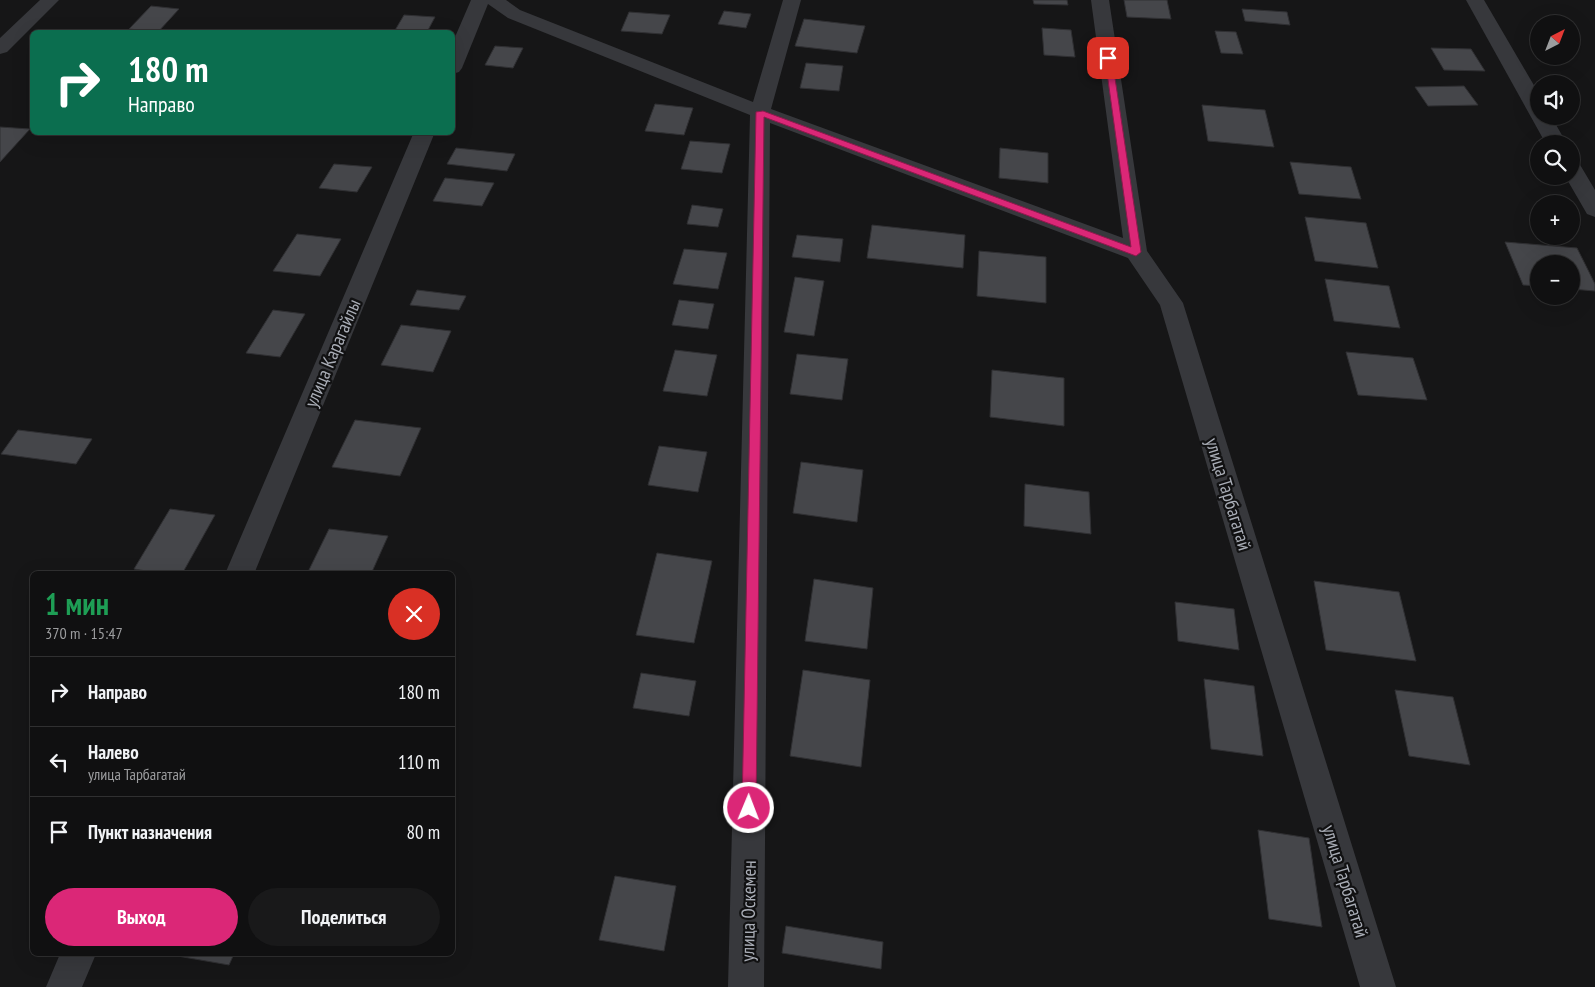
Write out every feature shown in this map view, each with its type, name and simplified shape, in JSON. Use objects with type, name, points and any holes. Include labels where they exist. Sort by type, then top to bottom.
[{"type":"street","points":[[0,48],[50,0]]},
{"type":"street","points":[[455,61],[480,0]]},
{"type":"street","points":[[494,0],[514,14],[760,112],[1136,252]]},
{"type":"street","name":"улица Оскемен","points":[[746,987],[760,112],[792,0]]},
{"type":"street","name":"улица Тарбагатай","points":[[1100,0],[1136,252],[1171,303],[1378,987]]},
{"type":"street","points":[[1474,0],[1530,96]]},
{"type":"street","name":"улица Карагайлы","points":[[240,571],[424,135]]},
{"type":"street","points":[[1580,184],[1595,210]]},
{"type":"street","points":[[64,987],[77,956]]},
{"type":"building","points":[[1033,0],[1067,0],[1068,5],[1034,4]]},
{"type":"building","points":[[1124,0],[1167,0],[1171,19],[1127,17]]},
{"type":"building","points":[[151,6],[179,9],[160,30],[129,29]]},
{"type":"building","points":[[1242,9],[1287,12],[1290,25],[1245,21]]},
{"type":"building","points":[[724,11],[751,14],[746,28],[718,24]]},
{"type":"building","points":[[629,12],[670,15],[662,34],[621,31]]},
{"type":"building","points":[[404,15],[435,17],[428,30],[395,30]]},
{"type":"building","points":[[804,19],[865,26],[857,53],[795,46]]},
{"type":"building","points":[[1042,28],[1071,30],[1075,57],[1044,55]]},
{"type":"building","points":[[1215,31],[1236,32],[1243,54],[1221,53]]},
{"type":"building","points":[[495,46],[523,48],[513,68],[485,65]]},
{"type":"building","points":[[1431,48],[1471,49],[1485,71],[1444,70]]},
{"type":"building","points":[[806,63],[843,66],[839,91],[800,88]]},
{"type":"building","points":[[1464,86],[1478,105],[1428,106],[1415,87]]},
{"type":"building","points":[[655,104],[693,108],[684,135],[645,131]]},
{"type":"building","points":[[1202,105],[1265,110],[1274,147],[1208,141]]},
{"type":"building","points":[[0,127],[30,129],[0,162]]},
{"type":"building","points":[[690,141],[730,144],[722,173],[681,169]]},
{"type":"building","points":[[456,148],[515,154],[507,171],[447,164]]},
{"type":"building","points":[[1000,148],[1048,153],[1048,183],[999,178]]},
{"type":"building","points":[[1290,162],[1351,167],[1361,199],[1299,194]]},
{"type":"building","points":[[334,164],[372,167],[357,192],[319,188]]},
{"type":"building","points":[[445,178],[494,183],[482,206],[433,201]]},
{"type":"building","points":[[692,205],[723,209],[718,227],[687,224]]},
{"type":"building","points":[[1305,217],[1366,223],[1378,268],[1315,261]]},
{"type":"building","points":[[872,225],[965,235],[963,268],[867,258]]},
{"type":"building","points":[[297,234],[341,239],[320,276],[273,271]]},
{"type":"building","points":[[797,235],[843,239],[840,262],[792,257]]},
{"type":"building","points":[[1505,242],[1577,248],[1595,284],[1595,291],[1580,290],[1580,255],[1530,255],[1530,285],[1523,285]]},
{"type":"building","points":[[684,249],[727,253],[718,289],[673,284]]},
{"type":"building","points":[[979,251],[1046,257],[1046,303],[977,296]]},
{"type":"building","points":[[795,277],[824,281],[814,336],[784,332]]},
{"type":"building","points":[[1325,279],[1389,286],[1400,328],[1334,321]]},
{"type":"building","points":[[417,290],[466,296],[459,310],[410,305]]},
{"type":"building","points":[[679,300],[714,304],[708,329],[672,325]]},
{"type":"building","points":[[273,310],[305,314],[280,357],[246,353]]},
{"type":"building","points":[[401,325],[451,331],[433,372],[381,365]]},
{"type":"building","points":[[675,350],[717,355],[707,396],[663,391]]},
{"type":"building","points":[[1346,352],[1413,358],[1427,400],[1358,395]]},
{"type":"building","points":[[797,354],[848,359],[842,400],[790,394]]},
{"type":"building","points":[[992,370],[1064,378],[1064,426],[990,417]]},
{"type":"building","points":[[355,420],[421,428],[400,476],[332,467]]},
{"type":"building","points":[[18,430],[92,439],[76,464],[1,454]]},
{"type":"building","points":[[659,446],[707,452],[698,492],[648,485]]},
{"type":"building","points":[[801,462],[863,470],[857,522],[793,513]]},
{"type":"building","points":[[1025,484],[1089,492],[1091,534],[1024,526]]},
{"type":"building","points":[[170,509],[215,515],[184,571],[134,569]]},
{"type":"building","points":[[329,529],[388,536],[372,571],[308,571]]},
{"type":"building","points":[[657,553],[712,561],[694,643],[636,635]]},
{"type":"building","points":[[814,579],[873,588],[867,649],[805,641]]},
{"type":"building","points":[[1314,581],[1399,592],[1416,661],[1326,650]]},
{"type":"building","points":[[1175,602],[1234,609],[1239,650],[1178,641]]},
{"type":"building","points":[[803,670],[870,680],[861,767],[790,756]]},
{"type":"building","points":[[641,673],[696,681],[689,716],[633,708]]},
{"type":"building","points":[[1204,679],[1254,686],[1263,756],[1211,749]]},
{"type":"building","points":[[1395,690],[1453,697],[1470,765],[1409,756]]},
{"type":"building","points":[[1258,830],[1309,838],[1322,927],[1269,919]]},
{"type":"building","points":[[615,876],[676,886],[664,951],[599,940]]},
{"type":"building","points":[[786,926],[883,942],[881,969],[782,953]]},
{"type":"building","points":[[177,956],[233,956],[229,965]]},
{"type":"route","points":[[749,808],[760,112],[1136,252],[1108,58]]}]
